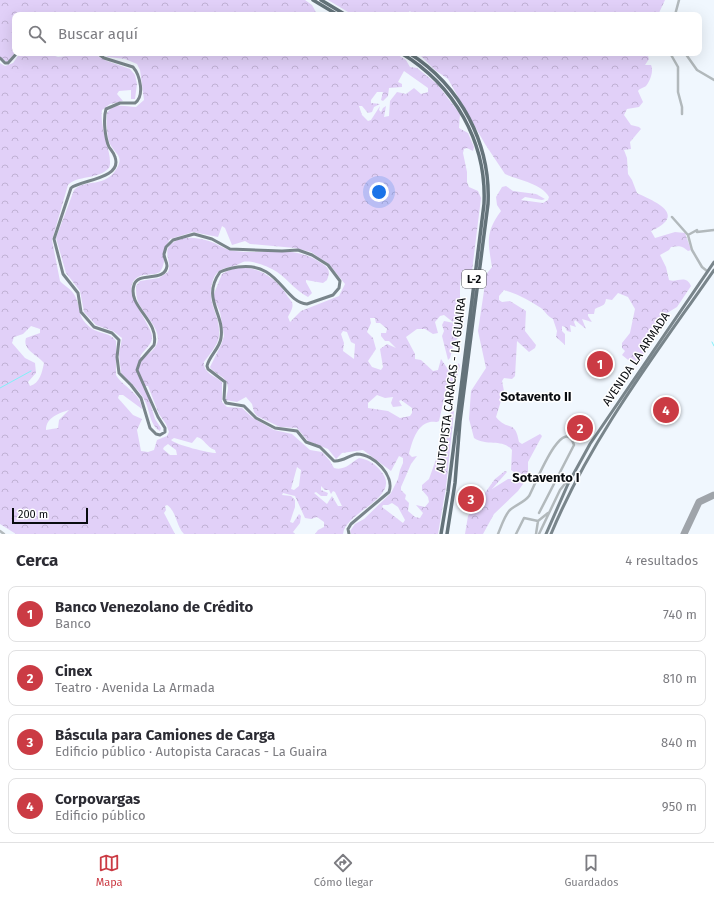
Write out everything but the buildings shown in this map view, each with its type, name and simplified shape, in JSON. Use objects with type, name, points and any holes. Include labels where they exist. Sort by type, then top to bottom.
[{"type":"highway","points":[[313,0],[333,12]]},
{"type":"highway","points":[[321,0],[341,12]]},
{"type":"highway","name":"AUTOPISTA CARACAS - LA GUAIRA","points":[[405,56],[434,78],[459,109],[471,131],[479,153],[484,186],[484,204],[448,492],[441,534]]},
{"type":"highway","name":"AUTOPISTA CARACAS - LA GUAIRA","points":[[413,56],[437,74],[463,107],[480,145],[488,176],[488,204],[460,421],[455,483],[446,534]]},
{"type":"main road","points":[[0,58],[4,63],[8,63],[14,56]]},
{"type":"main road","points":[[101,56],[133,67],[137,74],[141,94],[139,100],[135,103],[120,103],[106,109],[107,140],[116,158],[115,165],[111,171],[101,177],[78,183],[71,188],[54,239],[63,274],[78,293],[81,312],[94,327],[109,332],[117,338],[119,343],[117,357],[119,373],[138,394],[144,405],[150,428],[156,434],[160,435],[164,432],[165,428],[158,417],[137,370],[140,360],[154,345],[154,332],[150,321],[139,308],[134,288],[135,283],[139,279],[157,276],[166,269],[167,264],[164,254],[170,241],[196,234],[212,239],[230,248],[300,251],[312,255],[325,263],[339,279],[339,288],[333,295],[307,304],[294,298],[266,271],[245,266],[220,272],[215,284],[212,298],[218,313],[221,339],[207,366],[208,369],[225,382],[224,399],[226,403],[244,406],[256,418],[275,428],[297,431],[306,442],[322,449],[334,461],[342,460],[355,454],[361,454],[373,460],[384,470],[390,480],[389,492],[351,524],[348,529],[349,534]]},
{"type":"main road","name":"AVENIDA LA ARMADA","points":[[546,534],[574,472],[606,419],[714,262]]},
{"type":"main road","name":"AVENIDA LA ARMADA","points":[[551,534],[569,493],[593,448],[714,270]]},
{"type":"street","points":[[676,12],[679,0]]},
{"type":"street","points":[[672,56],[678,67],[678,92],[682,107],[682,114]]},
{"type":"street","points":[[687,56],[697,70],[714,80]]},
{"type":"street","points":[[672,217],[688,235],[692,250],[702,267],[708,271]]},
{"type":"street","points":[[688,235],[697,230],[697,232],[714,230]]},
{"type":"street","points":[[498,534],[510,510],[529,496],[554,446],[560,437],[564,436],[570,439],[574,444],[539,513]]},
{"type":"street","points":[[537,534],[560,490],[574,472]]},
{"type":"street","points":[[537,534],[538,521],[548,512]]},
{"type":"street","points":[[516,534],[524,518],[538,521]]},
{"type":"street","points":[[0,531],[4,534]]},
{"type":"green space","points":[[0,0],[305,0],[312,5],[316,12],[12,12],[12,56],[7,62],[0,57]]},
{"type":"green space","points":[[328,0],[665,0],[659,12],[348,12]]},
{"type":"green space","points":[[18,56],[98,56],[130,69],[135,75],[137,84],[135,99],[131,99],[131,90],[119,91],[117,94],[123,101],[110,104],[102,110],[103,125],[110,157],[109,168],[104,172],[77,180],[68,185],[52,240],[60,281],[75,296],[83,320],[91,328],[111,336],[116,341],[116,375],[135,394],[141,403],[142,409],[123,395],[119,395],[118,398],[133,415],[142,419],[137,430],[141,451],[148,452],[154,450],[157,440],[167,436],[169,432],[166,424],[159,414],[148,386],[145,386],[155,419],[161,428],[160,431],[152,422],[143,397],[121,373],[119,354],[122,338],[113,331],[96,325],[84,312],[80,291],[66,273],[56,238],[74,190],[84,184],[107,179],[119,164],[120,161],[118,155],[109,141],[107,113],[113,107],[117,106],[136,107],[144,100],[140,70],[137,64],[125,59],[106,56],[400,56],[406,60],[410,67],[417,68],[437,84],[460,114],[459,128],[468,133],[474,147],[473,151],[467,148],[464,149],[463,153],[469,187],[478,191],[481,198],[472,271],[461,279],[460,283],[460,297],[464,311],[462,332],[454,343],[450,358],[448,360],[442,336],[444,331],[442,325],[444,321],[454,323],[444,315],[440,316],[435,322],[438,333],[433,334],[425,329],[417,329],[406,337],[415,354],[415,359],[421,360],[433,371],[438,370],[441,359],[449,371],[451,371],[459,363],[460,366],[453,389],[444,399],[439,421],[425,424],[415,435],[409,454],[412,457],[417,456],[411,464],[401,487],[401,490],[406,495],[405,499],[409,503],[408,511],[415,517],[420,518],[423,513],[416,505],[425,507],[429,502],[428,497],[422,490],[422,485],[429,479],[451,412],[454,411],[446,487],[438,534],[351,534],[350,531],[355,524],[364,519],[391,493],[398,479],[403,458],[399,456],[391,471],[363,450],[342,453],[336,459],[328,449],[308,441],[297,428],[280,427],[257,416],[254,412],[252,404],[246,397],[237,402],[226,400],[228,390],[227,384],[223,378],[210,367],[224,336],[220,312],[213,296],[222,274],[231,269],[250,268],[260,271],[268,276],[276,282],[292,302],[292,308],[288,317],[290,322],[301,311],[339,296],[345,284],[329,264],[311,252],[295,248],[250,244],[245,241],[232,245],[225,228],[222,226],[218,237],[193,232],[170,239],[166,248],[160,272],[143,275],[138,277],[133,282],[133,297],[152,336],[151,342],[140,357],[151,352],[156,346],[158,340],[155,328],[138,302],[136,286],[140,281],[159,278],[168,272],[169,264],[167,252],[170,245],[174,242],[182,238],[191,238],[212,242],[229,250],[241,252],[276,251],[298,253],[321,263],[328,269],[329,274],[327,280],[323,283],[306,280],[312,293],[308,297],[298,291],[277,272],[258,263],[243,262],[219,271],[213,280],[211,295],[218,321],[219,336],[215,346],[204,362],[204,366],[207,372],[222,382],[222,402],[227,407],[242,408],[253,418],[274,430],[292,434],[310,450],[322,452],[334,468],[338,469],[347,466],[359,458],[373,464],[380,470],[386,480],[385,488],[380,496],[353,518],[346,526],[343,534],[315,534],[318,530],[324,527],[324,522],[317,517],[311,519],[305,518],[295,496],[283,493],[282,495],[291,496],[295,500],[295,507],[290,522],[293,523],[299,514],[301,516],[300,523],[293,532],[295,534],[184,534],[179,527],[173,511],[167,505],[165,506],[166,510],[164,513],[175,534],[16,534],[0,524],[0,63],[5,66],[13,63]],"holes":[[[404,71],[428,88],[428,92],[421,94],[414,88],[406,94],[397,92],[390,101],[389,116],[384,117],[386,106],[381,112],[379,110],[380,106],[371,120],[368,121],[362,115],[359,106],[362,106],[368,113],[372,112],[374,107],[380,104],[371,103],[371,100],[377,92],[383,92],[381,100],[383,101],[388,96],[389,88],[402,87],[402,84],[398,82]],[[370,318],[375,318],[376,323],[380,323],[387,329],[386,333],[381,333],[381,336],[385,341],[389,341],[396,348],[387,344],[380,349],[383,367],[381,370],[372,367],[368,361],[376,349],[373,338],[367,332],[371,323]],[[31,326],[40,329],[40,333],[26,338],[25,342],[28,349],[44,363],[38,380],[30,386],[28,382],[36,373],[35,363],[25,358],[12,343],[14,337],[23,334]],[[343,331],[347,332],[351,342],[355,344],[354,359],[343,351],[344,343],[341,334]],[[377,395],[385,398],[393,397],[391,403],[393,407],[402,406],[399,401],[401,400],[412,408],[412,413],[410,416],[400,418],[388,411],[368,408],[368,403]],[[69,410],[59,420],[58,428],[46,430],[48,422],[54,416]],[[197,437],[200,438],[215,450],[216,453],[179,444],[171,440],[174,438],[192,443]],[[168,444],[176,450],[177,455],[170,455],[163,449]],[[297,467],[301,470],[299,486],[294,490],[291,489]],[[321,486],[325,490],[329,490],[331,494],[333,491],[335,492],[342,506],[338,506],[332,496],[327,504],[314,493],[316,492],[321,496],[327,496],[328,493],[321,490]],[[392,503],[398,507],[405,520],[403,523],[382,507],[383,505]]]},
{"type":"green space","points":[[421,56],[648,56],[649,59],[645,65],[651,65],[651,76],[646,86],[638,91],[643,102],[639,107],[627,109],[624,115],[631,125],[641,129],[630,142],[631,149],[624,150],[627,158],[628,174],[637,193],[659,204],[668,214],[667,219],[662,225],[651,231],[655,238],[675,232],[685,233],[691,250],[688,251],[680,246],[671,247],[669,250],[660,255],[666,267],[669,280],[687,280],[691,286],[677,307],[667,313],[661,326],[654,332],[651,342],[637,367],[622,355],[625,351],[622,348],[622,343],[630,333],[635,309],[628,297],[618,293],[612,300],[606,299],[604,305],[595,309],[594,314],[588,314],[592,322],[582,319],[586,329],[575,320],[574,322],[576,327],[570,325],[571,332],[567,331],[565,327],[562,326],[562,331],[565,334],[565,345],[556,337],[557,331],[553,319],[549,317],[541,308],[514,293],[504,290],[499,296],[499,300],[502,302],[510,301],[526,311],[525,331],[536,345],[535,348],[529,352],[517,341],[515,376],[512,379],[504,378],[502,381],[504,391],[496,417],[504,424],[515,430],[519,442],[522,444],[540,434],[542,436],[528,462],[528,473],[523,484],[518,491],[494,514],[483,534],[465,534],[468,516],[495,479],[505,471],[507,472],[492,489],[508,479],[518,479],[520,476],[511,470],[512,450],[504,444],[479,441],[474,438],[469,419],[471,391],[486,368],[478,331],[484,291],[484,277],[492,267],[489,251],[490,232],[501,211],[497,205],[496,197],[502,187],[506,186],[513,191],[536,194],[545,199],[542,200],[525,197],[521,200],[543,203],[548,200],[549,197],[535,185],[505,174],[485,144],[448,79],[435,70]]},
{"type":"waterway","points":[[712,342],[714,346]]},
{"type":"waterway","points":[[0,388],[31,371]]},
{"type":"taxiway","points":[[684,534],[699,502],[714,495]]},
{"type":"place","name":"Banco Venezolano de Crédito","points":[[600,364]]},
{"type":"place","name":"Corpovargas","points":[[666,410]]},
{"type":"place","name":"Cinex","points":[[580,428]]},
{"type":"place","name":"Báscula para Camiones de Carga","points":[[471,499]]},
{"type":"district","name":"Sotavento II","points":[[536,396]]},
{"type":"district","name":"Sotavento I","points":[[546,477]]}]
